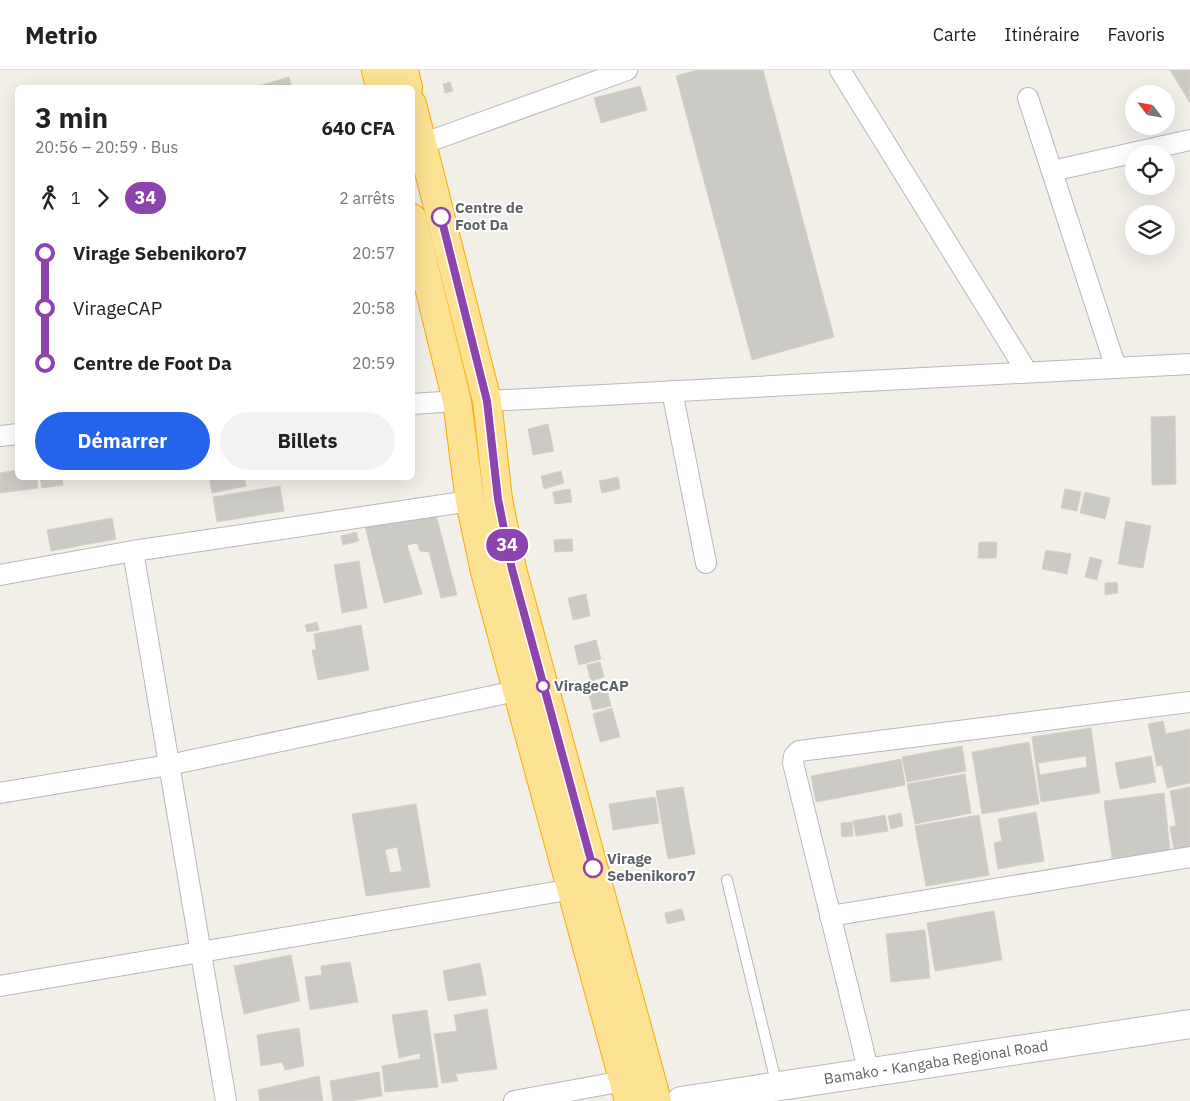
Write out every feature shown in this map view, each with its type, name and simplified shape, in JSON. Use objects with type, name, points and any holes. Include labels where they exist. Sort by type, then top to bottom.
[{"type":"highway","points":[[376,70],[379,85]]},
{"type":"highway","points":[[404,70],[407,85]]},
{"type":"highway","points":[[415,116],[487,401],[498,499],[512,569],[531,688],[573,889],[627,1091]]},
{"type":"highway","points":[[415,230],[457,401],[470,501],[485,572],[531,688],[657,1101]]},
{"type":"street","points":[[422,144],[628,70]]},
{"type":"street","points":[[840,70],[1027,372]]},
{"type":"street","points":[[1028,98],[1116,368]]},
{"type":"street","points":[[1052,171],[1190,140]]},
{"type":"street","points":[[487,401],[1190,364]]},
{"type":"street","points":[[672,391],[706,563]]},
{"type":"street","points":[[415,404],[457,401]]},
{"type":"street","points":[[0,436],[15,434]]},
{"type":"street","points":[[0,575],[133,551],[470,501]]},
{"type":"street","points":[[133,551],[226,1101]]},
{"type":"street","points":[[0,793],[169,765],[531,688]]},
{"type":"street","points":[[869,1073],[793,763],[794,756],[799,751],[1190,702]]},
{"type":"street","points":[[830,916],[1190,857]]},
{"type":"street","points":[[0,986],[573,889]]},
{"type":"street","name":"Bamako - Kangaba Regional Road","points":[[681,1101],[1190,1024]]},
{"type":"street","points":[[514,1101],[627,1091]]},
{"type":"lane","points":[[727,880],[778,1087]]},
{"type":"building","points":[[698,70],[763,70],[834,337],[752,360],[676,76]]},
{"type":"building","points":[[1170,70],[1190,70],[1190,103]]},
{"type":"building","points":[[289,77],[291,85],[262,85]]},
{"type":"building","points":[[450,82],[453,91],[445,93],[443,84]]},
{"type":"building","points":[[640,86],[647,110],[601,123],[594,98]]},
{"type":"building","points":[[1175,416],[1176,484],[1152,485],[1151,417]]},
{"type":"building","points":[[548,424],[554,451],[533,455],[528,429]]},
{"type":"building","points":[[15,470],[15,480],[37,480],[38,488],[0,493],[0,473]]},
{"type":"building","points":[[561,471],[564,483],[544,489],[541,476]]},
{"type":"building","points":[[618,477],[620,489],[602,493],[599,481]]},
{"type":"building","points":[[40,480],[62,480],[63,485],[42,488]]},
{"type":"building","points":[[209,480],[244,480],[246,486],[212,493]]},
{"type":"building","points":[[280,486],[284,511],[217,522],[213,497]]},
{"type":"building","points":[[570,489],[572,502],[555,504],[553,492]]},
{"type":"building","points":[[1065,489],[1081,492],[1077,511],[1061,508]]},
{"type":"building","points":[[1085,492],[1110,498],[1105,519],[1080,513]]},
{"type":"building","points":[[436,515],[457,595],[441,598],[429,552],[420,551],[417,543],[407,545],[422,594],[384,603],[365,526]]},
{"type":"building","points":[[112,518],[116,539],[51,551],[47,530]]},
{"type":"building","points":[[1126,521],[1151,526],[1143,568],[1118,564]]},
{"type":"building","points":[[356,532],[359,541],[343,545],[341,536]]},
{"type":"building","points":[[572,539],[573,551],[555,552],[554,540]]},
{"type":"building","points":[[979,542],[997,542],[996,558],[978,558]]},
{"type":"building","points":[[1046,550],[1071,554],[1067,574],[1042,569]]},
{"type":"building","points":[[1090,557],[1102,560],[1097,580],[1085,577]]},
{"type":"building","points":[[359,561],[367,608],[342,613],[334,565]]},
{"type":"building","points":[[1117,582],[1118,593],[1105,595],[1105,583]]},
{"type":"building","points":[[586,594],[590,616],[573,620],[568,598]]},
{"type":"building","points":[[317,622],[319,630],[307,632],[305,625]]},
{"type":"building","points":[[361,625],[369,670],[318,680],[312,650],[316,650],[314,634]]},
{"type":"building","points":[[596,640],[601,659],[579,665],[574,646]]},
{"type":"building","points":[[600,662],[604,677],[591,681],[587,665]]},
{"type":"building","points":[[606,687],[611,706],[593,710],[588,691]]},
{"type":"building","points":[[612,708],[620,737],[600,742],[593,714]]},
{"type":"building","points":[[1163,721],[1166,734],[1190,729],[1190,783],[1167,788],[1162,765],[1157,766],[1148,724]]},
{"type":"building","points":[[1091,728],[1100,793],[1041,802],[1032,737]],"holes":[[[1086,756],[1087,767],[1040,775],[1038,763]]]},
{"type":"building","points":[[1029,742],[1039,804],[982,814],[972,752]]},
{"type":"building","points":[[962,746],[966,771],[907,782],[902,757]]},
{"type":"building","points":[[1151,756],[1156,782],[1120,789],[1115,763]]},
{"type":"building","points":[[901,759],[905,785],[816,802],[811,776]]},
{"type":"building","points":[[965,774],[971,813],[915,824],[907,784]]},
{"type":"building","points":[[683,787],[695,854],[668,859],[656,791]]},
{"type":"building","points":[[1190,787],[1190,847],[1174,850],[1170,827],[1176,826],[1170,791]]},
{"type":"building","points":[[1164,793],[1170,851],[1112,858],[1104,801]]},
{"type":"building","points":[[655,797],[659,823],[613,830],[609,804]]},
{"type":"building","points":[[416,804],[430,887],[366,896],[352,814]],"holes":[[[397,847],[402,871],[390,873],[385,850]]]},
{"type":"building","points":[[1036,812],[1044,861],[998,869],[994,843],[1002,841],[998,819]]},
{"type":"building","points":[[901,813],[903,826],[891,829],[888,816]]},
{"type":"building","points":[[885,815],[888,831],[856,836],[853,821]]},
{"type":"building","points":[[979,815],[989,875],[926,886],[915,826]]},
{"type":"building","points":[[852,822],[853,836],[842,837],[841,823]]},
{"type":"building","points":[[682,909],[685,920],[667,924],[665,913]]},
{"type":"building","points":[[994,911],[1002,960],[935,971],[927,923]]},
{"type":"building","points":[[925,930],[930,978],[891,982],[886,934]]},
{"type":"building","points":[[291,955],[300,1001],[244,1014],[234,966]]},
{"type":"building","points":[[350,962],[358,1002],[310,1010],[305,977],[322,975],[321,966]]},
{"type":"building","points":[[480,963],[486,995],[448,1001],[443,971]]},
{"type":"building","points":[[487,1009],[497,1069],[456,1074],[458,1081],[442,1083],[434,1034],[457,1031],[454,1015]]},
{"type":"building","points":[[427,1010],[438,1087],[385,1092],[382,1066],[420,1059],[420,1053],[399,1058],[392,1015]]},
{"type":"building","points":[[299,1028],[304,1066],[285,1070],[282,1062],[261,1066],[257,1035]]},
{"type":"building","points":[[379,1072],[382,1096],[350,1101],[333,1101],[330,1081]]},
{"type":"building","points":[[319,1076],[323,1101],[260,1101],[258,1090]]},
{"type":"bus line","name":"34","points":[[441,217],[487,401],[498,499],[512,569],[593,868]]},
{"type":"place","name":"Centre de Foot Da","points":[[441,217]]},
{"type":"place","name":"VirageCAP","points":[[543,686]]},
{"type":"place","name":"Virage Sebenikoro7","points":[[593,868]]}]
